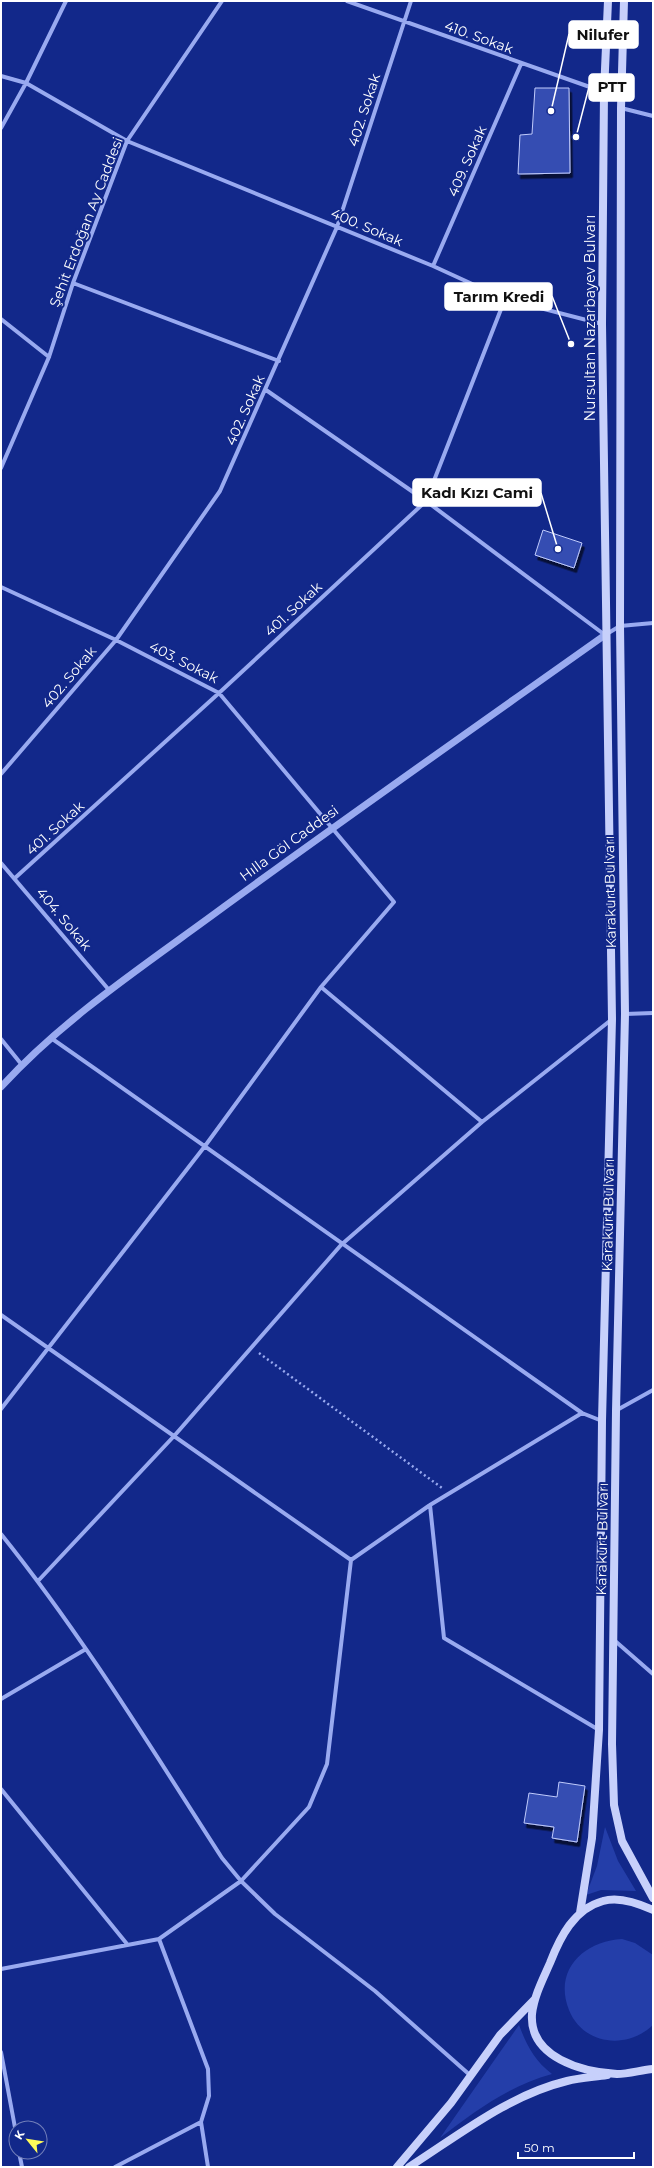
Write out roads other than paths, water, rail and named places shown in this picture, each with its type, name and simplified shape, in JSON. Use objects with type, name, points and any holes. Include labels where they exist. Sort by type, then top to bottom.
[{"type":"main road","name":"Nursultan Nazarbayev Bulvarı","points":[[605,635],[602,324],[604,92],[608,1]]},
{"type":"main road","points":[[620,626],[622,108],[624,1]]},
{"type":"main road","name":"Karakurt Bulvarı","points":[[620,626],[625,1014],[616,1411],[612,1744],[614,1805],[622,1841],[653,1898]]},
{"type":"main road","name":"Karakurt Bulvarı","points":[[580,1912],[592,1838],[599,1730],[602,1421],[612,1019],[605,635]]},
{"type":"main road","points":[[618,2074],[574,2067],[547,2051],[536,2035],[532,2016],[536,1998],[564,1931],[580,1912],[603,1901],[619,1899],[653,1910]]},
{"type":"main road","points":[[397,2167],[451,2103],[500,2035],[536,1998]]},
{"type":"main road","points":[[409,2167],[496,2111],[522,2098],[567,2081],[653,2069]]},
{"type":"street","points":[[1,128],[26,84],[66,1]]},
{"type":"street","name":"Şehit Erdoğan Ay Caddesi","points":[[1,468],[49,357],[73,282],[127,141],[222,1]]},
{"type":"street","name":"410. Sokak","points":[[347,1],[521,64],[604,92]]},
{"type":"street","name":"402. Sokak","points":[[1,774],[116,640],[220,491],[337,227],[411,1]]},
{"type":"street","name":"409. Sokak","points":[[433,266],[521,64]]},
{"type":"street","name":"400. Sokak","points":[[1,76],[26,84],[127,141],[433,266],[505,299],[602,324]]},
{"type":"street","points":[[622,108],[653,116]]},
{"type":"street","points":[[73,282],[278,361]]},
{"type":"street","name":"401. Sokak","points":[[15,878],[219,693],[426,500],[505,299]]},
{"type":"street","points":[[1,319],[49,357]]},
{"type":"street","points":[[266,390],[426,500],[605,635],[620,626],[653,623]]},
{"type":"street","name":"403. Sokak","points":[[1,587],[116,640],[219,693],[394,902],[322,987]]},
{"type":"street","name":"Hılla Göl Caddesi","points":[[1,1087],[51,1038],[109,990],[332,828],[605,635]]},
{"type":"street","name":"404. Sokak","points":[[1,863],[109,990]]},
{"type":"street","points":[[1,1410],[205,1146],[322,987],[482,1122]]},
{"type":"street","points":[[625,1014],[653,1013]]},
{"type":"street","points":[[38,1581],[175,1435],[341,1245],[482,1122],[612,1019]]},
{"type":"street","points":[[51,1038],[205,1146],[341,1245],[582,1413],[602,1421]]},
{"type":"street","points":[[1,1039],[22,1065]]},
{"type":"street","points":[[1,1315],[175,1435],[351,1560]]},
{"type":"street","points":[[616,1411],[653,1390]]},
{"type":"street","points":[[1,1969],[159,1939],[241,1881],[309,1808],[322,1779],[327,1764],[351,1560],[430,1505],[582,1413]]},
{"type":"street","points":[[430,1505],[444,1638],[599,1730]]},
{"type":"street","points":[[1,1534],[38,1581],[86,1649],[222,1858],[241,1881],[275,1914],[375,1991],[471,2076]]},
{"type":"street","points":[[613,1639],[653,1674]]},
{"type":"street","points":[[1,1699],[86,1649]]},
{"type":"street","points":[[1,1789],[127,1944]]},
{"type":"street","points":[[159,1939],[208,2069],[209,2096],[201,2122],[208,2167]]},
{"type":"street","points":[[1,2052],[14,2120]]},
{"type":"street","points":[[115,2167],[201,2122]]},
{"type":"place","name":"Nilufer","points":[[551,111]]},
{"type":"place","name":"PTT","points":[[576,137]]},
{"type":"place","name":"Tarım Kredi","points":[[571,344]]},
{"type":"place","name":"Kadı Kızı Cami","points":[[558,549]]}]
